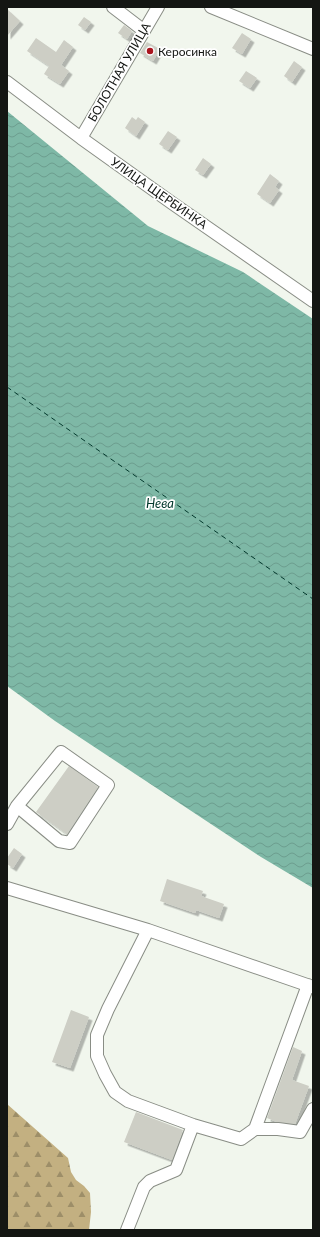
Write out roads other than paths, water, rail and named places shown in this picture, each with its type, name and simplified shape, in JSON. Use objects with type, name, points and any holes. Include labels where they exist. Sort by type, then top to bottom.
[{"type":"street","points":[[113,7],[144,30]]},
{"type":"street","name":"БОЛОТНАЯ УЛИЦА","points":[[81,138],[158,7]]},
{"type":"street","points":[[211,7],[313,48]]},
{"type":"street","name":"УЛИЦА ЩЕРБИНКА","points":[[7,82],[81,138],[313,301]]},
{"type":"street","points":[[7,824],[17,806],[61,752],[108,784],[70,843],[59,841],[17,806]]},
{"type":"street","points":[[7,888],[148,930],[310,986],[255,1129],[241,1139],[193,1125],[128,1101],[115,1092],[104,1074],[97,1056],[97,1035],[108,1009],[148,930]]},
{"type":"street","points":[[255,1129],[278,1129],[300,1132],[313,1109]]},
{"type":"street","points":[[127,1230],[144,1187],[150,1181],[176,1170],[193,1125]]},
{"type":"water","name":"Нева","points":[[7,111],[148,226],[243,272],[313,319],[313,888],[261,857],[55,721],[7,686]]},
{"type":"place","name":"Керосинка","points":[[150,51]]}]
